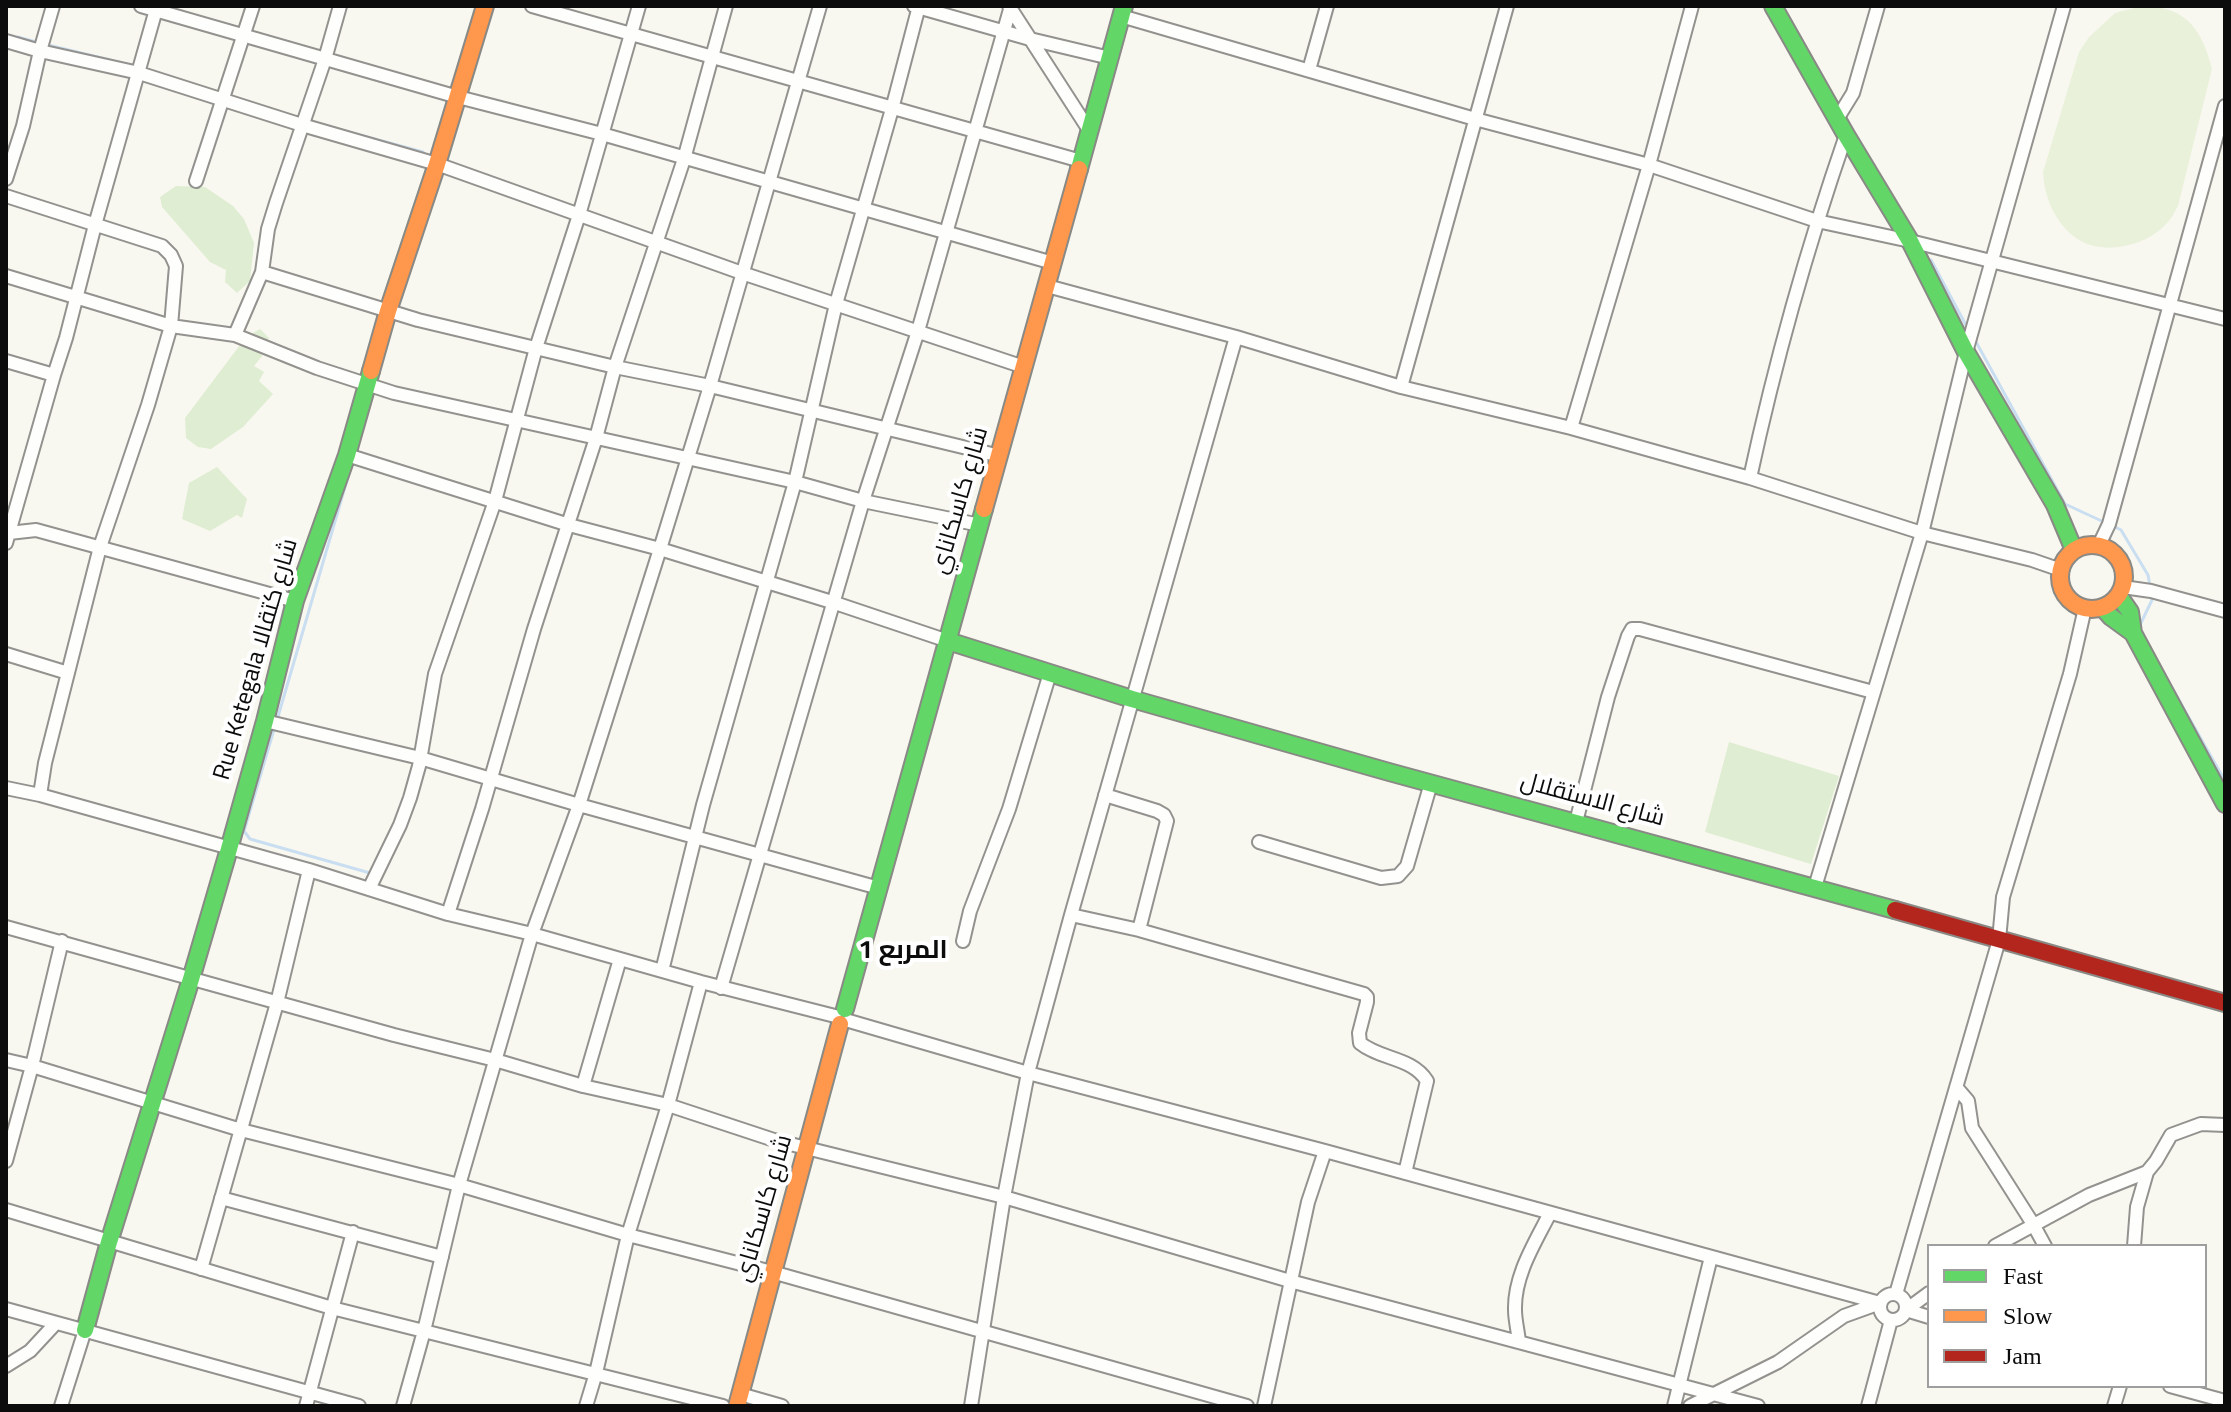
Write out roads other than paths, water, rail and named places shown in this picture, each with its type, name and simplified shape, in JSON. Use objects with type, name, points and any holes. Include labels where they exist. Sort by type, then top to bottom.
[{"type":"street","points":[[6,179],[23,126],[53,6]]},
{"type":"street","points":[[141,6],[157,8],[243,37],[602,134],[1053,263]]},
{"type":"street","points":[[196,181],[253,6]]},
{"type":"street","points":[[235,335],[262,272],[268,229],[340,6]]},
{"type":"street","name":"Rue Ketegala شارع كتقالا","points":[[85,1330],[229,849],[295,601],[347,455],[388,311],[485,6]]},
{"type":"street","points":[[532,6],[1081,161]]},
{"type":"street","points":[[369,889],[410,798],[435,674],[495,501],[536,348],[579,215],[639,6]]},
{"type":"street","points":[[448,914],[534,629],[596,438],[615,367],[684,159],[726,6]]},
{"type":"street","points":[[403,1406],[459,1185],[532,934],[579,805],[660,549],[820,6]]},
{"type":"street","points":[[662,971],[695,838],[795,482],[836,304],[892,109],[917,6],[1030,39],[1110,58]]},
{"type":"street","points":[[1309,70],[1327,6]]},
{"type":"street","points":[[1401,387],[1507,6]]},
{"type":"street","points":[[1571,428],[1649,165],[1692,6]]},
{"type":"street","points":[[1773,6],[1910,241],[1966,352],[2055,505],[2074,550]]},
{"type":"street","points":[[1837,119],[1853,93],[1878,6]]},
{"type":"street","points":[[1815,887],[1922,533],[1966,352],[2064,6]]},
{"type":"street","points":[[721,988],[863,501],[918,331],[1010,7]]},
{"type":"street","points":[[1010,7],[1089,130]]},
{"type":"street","points":[[157,8],[77,299],[8,531],[36,530],[295,601]]},
{"type":"street","points":[[1122,11],[1475,119],[1649,165],[1817,221],[2225,319]]},
{"type":"street","name":"شارع كاسكاناي","points":[[738,1400],[1122,11]]},
{"type":"street","points":[[6,41],[139,73],[437,164],[742,273],[1024,367]]},
{"type":"street","points":[[2099,545],[2109,524],[2225,106]]},
{"type":"street","points":[[1750,478],[1770,385],[1817,221],[1846,135]]},
{"type":"street","points":[[6,196],[162,246],[176,266],[171,326],[100,547],[45,763],[40,795]]},
{"type":"street","points":[[262,272],[388,311],[536,348],[710,386],[1000,456]]},
{"type":"street","points":[[6,276],[171,326],[235,335],[367,386],[795,482],[863,501],[980,525]]},
{"type":"street","points":[[1047,286],[1236,337],[1401,387],[1571,428],[1750,478],[1922,533],[2061,570]]},
{"type":"street","points":[[971,1406],[1004,1197],[1028,1073],[1236,337]]},
{"type":"street","points":[[6,361],[54,375]]},
{"type":"street","points":[[347,455],[569,525],[660,549],[835,603],[948,641]]},
{"type":"street","points":[[2094,608],[2112,603],[2121,592],[2124,577],[2123,566],[2117,557],[2099,545],[2074,550],[2063,562],[2060,580],[2068,598],[2076,605],[2094,608],[2133,633]]},
{"type":"street","points":[[2121,592],[2151,591],[2225,611]]},
{"type":"street","points":[[2121,592],[2130,612],[2133,633],[2225,804]]},
{"type":"street","points":[[1896,1294],[1999,940],[2003,897],[2070,674],[2094,608]]},
{"type":"street","points":[[1576,822],[1608,697],[1632,629],[1873,692]]},
{"type":"street","name":"شارع الاستقلال","points":[[948,641],[1132,699],[2225,1003]]},
{"type":"street","points":[[6,654],[68,673]]},
{"type":"street","points":[[963,941],[970,911],[1009,809],[1050,673]]},
{"type":"street","points":[[265,721],[420,758],[879,888]]},
{"type":"street","points":[[1259,842],[1381,878],[1398,876],[1407,866],[1431,783]]},
{"type":"street","points":[[6,788],[309,870],[448,914],[842,1018],[1028,1073],[1880,1303]]},
{"type":"street","points":[[1105,795],[1157,811],[1167,821],[1139,930]]},
{"type":"street","points":[[201,1269],[277,1003],[309,870]]},
{"type":"street","points":[[1071,915],[1139,930],[1364,994],[1367,1002],[1359,1033],[1360,1043],[1369,1051],[1421,1071],[1427,1081],[1405,1173]]},
{"type":"street","points":[[6,927],[583,1086],[668,1105],[774,1140],[1004,1197],[1290,1281],[1758,1406]]},
{"type":"street","points":[[6,1161],[62,941]]},
{"type":"street","points":[[583,1086],[620,959]]},
{"type":"street","points":[[586,1406],[628,1235],[701,982]]},
{"type":"street","points":[[6,1060],[241,1130],[459,1185],[628,1235],[772,1272],[1247,1406]]},
{"type":"street","points":[[1956,1087],[1968,1101],[1972,1128],[2044,1244]]},
{"type":"street","points":[[2134,1244],[2137,1207],[2147,1172],[2171,1135],[2201,1124],[2225,1125]]},
{"type":"street","points":[[1264,1406],[1308,1202],[1325,1151]]},
{"type":"street","points":[[1998,1244],[2089,1195],[2147,1172]]},
{"type":"street","points":[[221,1198],[442,1257]]},
{"type":"street","points":[[6,1210],[332,1308],[723,1406]]},
{"type":"street","points":[[1519,1342],[1515,1308],[1517,1287],[1523,1267],[1550,1213]]},
{"type":"street","points":[[308,1400],[353,1232]]},
{"type":"street","points":[[1674,1406],[1711,1257]]},
{"type":"street","points":[[1690,1406],[1778,1362],[1844,1316],[1880,1303],[1888,1294],[1896,1294],[1905,1302],[1906,1310]]},
{"type":"street","points":[[1880,1303],[1882,1314],[1891,1320],[1900,1318],[1927,1294]]},
{"type":"street","points":[[6,1309],[85,1330],[308,1400],[359,1406]]},
{"type":"street","points":[[1906,1310],[1927,1316]]},
{"type":"street","points":[[1868,1406],[1891,1320]]},
{"type":"street","points":[[6,1366],[30,1351],[56,1323]]},
{"type":"street","points":[[61,1406],[85,1330]]},
{"type":"street","points":[[2177,1388],[2225,1401]]},
{"type":"street","points":[[738,1400],[782,1406]]},
{"type":"waterway","points":[[18,37],[36,42]]},
{"type":"waterway","points":[[48,45],[135,66]]},
{"type":"waterway","points":[[319,124],[423,152]]},
{"type":"waterway","points":[[1931,260],[1967,327]]},
{"type":"waterway","points":[[1975,340],[2065,504],[2106,523]]},
{"type":"waterway","points":[[277,720],[350,470]]},
{"type":"waterway","points":[[2113,526],[2121,530],[2148,575],[2150,586]]},
{"type":"waterway","points":[[2139,627],[2152,600],[2151,594]]},
{"type":"waterway","points":[[2155,658],[2225,781]]},
{"type":"waterway","points":[[275,726],[244,831],[250,839],[370,873]]},
{"type":"district","name":"المربع 1","points":[[903,953]]}]
